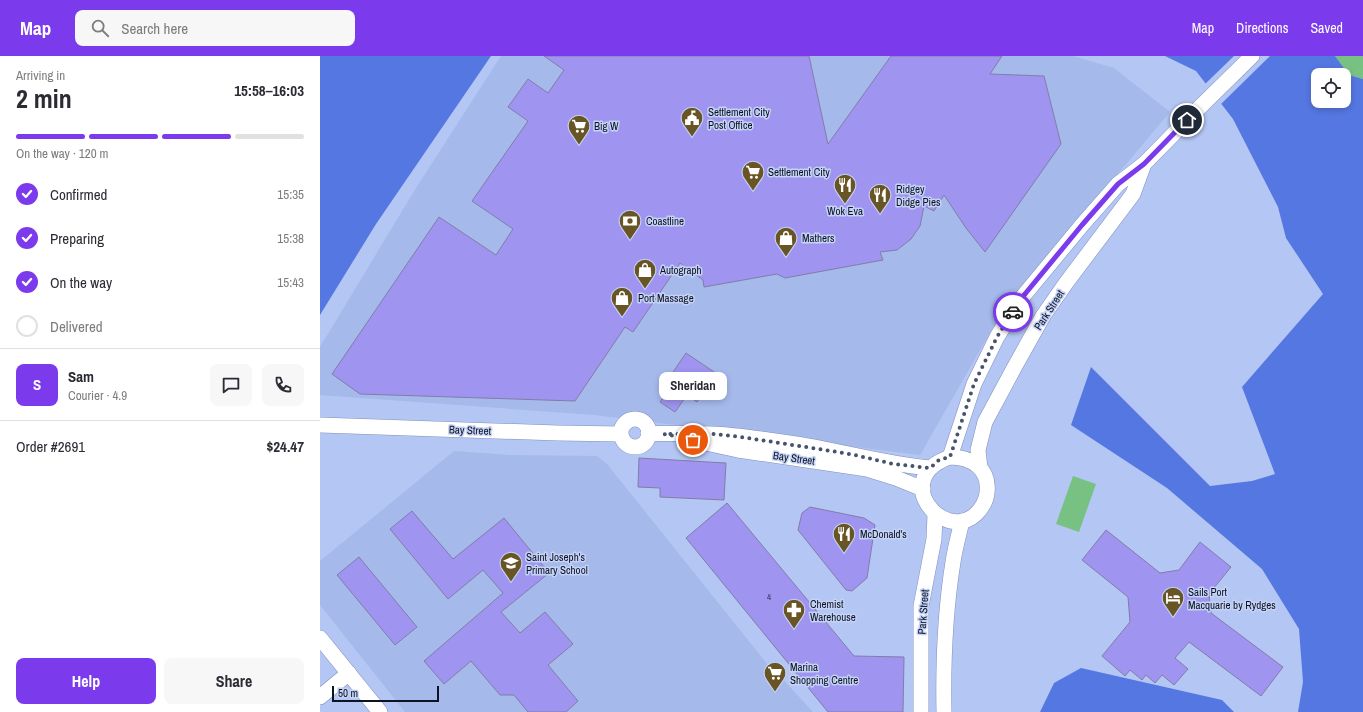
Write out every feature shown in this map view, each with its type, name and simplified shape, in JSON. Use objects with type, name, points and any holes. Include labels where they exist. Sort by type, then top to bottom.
[{"type":"street","name":"Park Street","points":[[950,457],[974,384],[997,337],[1020,300],[1118,184],[1144,164],[1198,108],[1252,56]]},
{"type":"street","name":"Park Street","points":[[980,468],[978,450],[985,422],[1014,368],[1051,305],[1133,194],[1144,164]]},
{"type":"street","name":"Bay Street","points":[[320,425],[558,434],[621,434],[624,442],[629,445],[639,446],[647,439],[648,433],[713,434],[796,444],[893,464],[930,468]]},
{"type":"street","name":"Bay Street","points":[[664,434],[738,450],[867,469],[896,478],[923,489]]},
{"type":"street","points":[[961,456],[971,460],[980,468],[986,478],[988,487],[986,498],[981,508],[973,516],[962,521],[950,521],[935,514],[925,500],[923,489],[923,478],[930,468],[939,460],[950,457],[961,456]]},
{"type":"street","name":"Park Street","points":[[921,712],[921,606],[934,539],[935,514]]},
{"type":"street","points":[[944,712],[944,680],[950,585],[953,560],[962,521]]},
{"type":"street","points":[[320,638],[350,673],[380,712]]},
{"type":"street","points":[[320,697],[350,673]]},
{"type":"shaded area","points":[[501,56],[1073,56],[1114,68],[1170,112],[1003,310],[920,455],[594,415],[320,395],[320,347],[416,188]]},
{"type":"shaded area","name":"Saint Joseph's Primary School","points":[[454,451],[510,455],[597,456],[607,464],[776,675],[778,674],[813,712],[405,712],[320,605],[320,561]]},
{"type":"green space","points":[[1335,56],[1363,56],[1363,79],[1351,76],[1351,68],[1344,68]]},
{"type":"green space","points":[[1073,476],[1096,484],[1079,532],[1056,524]]},
{"type":"water","points":[[320,56],[491,56],[376,224],[320,315]]},
{"type":"water","points":[[1165,56],[1335,56],[1344,68],[1311,68],[1311,108],[1351,108],[1351,76],[1363,79],[1363,712],[1298,712],[1303,682],[1299,629],[1262,569],[1167,488],[1071,425],[1091,367],[1210,486],[1252,481],[1275,474],[1242,387],[1323,294],[1286,238],[1278,207],[1233,119],[1196,71]]},
{"type":"water","points":[[1081,668],[1222,700],[1234,712],[1040,712],[1054,683]]},
{"type":"pier","points":[[1234,56],[1270,56],[1220,105],[1204,85]]},
{"type":"building","name":"Settlement City","points":[[544,56],[809,56],[828,144],[891,56],[1002,56],[990,74],[1044,76],[1061,144],[985,252],[966,228],[944,195],[934,211],[924,206],[920,226],[911,239],[897,250],[880,252],[883,260],[785,278],[777,274],[704,287],[703,280],[680,263],[633,332],[625,327],[575,401],[360,394],[332,374],[439,217],[496,255],[513,229],[472,201],[528,121],[508,107],[528,79],[548,93],[564,70]]},
{"type":"building","points":[[686,353],[717,374],[697,402],[687,395],[675,412],[660,402],[672,384],[667,381]]},
{"type":"building","points":[[639,458],[726,463],[724,500],[660,497],[660,488],[638,487]]},
{"type":"building","points":[[727,503],[854,656],[904,657],[903,712],[828,712],[686,538]]},
{"type":"building","name":"McDonald's","points":[[810,507],[864,518],[875,525],[867,578],[852,591],[846,590],[798,530],[802,513]]},
{"type":"building","points":[[412,511],[453,559],[504,518],[549,573],[501,612],[520,633],[545,612],[573,644],[548,665],[578,701],[566,712],[528,712],[514,695],[500,695],[471,661],[444,684],[424,661],[503,593],[483,570],[448,599],[390,529]]},
{"type":"building","name":"Sails Port Macquarie by Rydges","points":[[1106,530],[1160,573],[1179,570],[1200,542],[1231,567],[1209,594],[1211,613],[1283,667],[1261,696],[1189,642],[1175,658],[1188,669],[1174,685],[1162,675],[1155,683],[1146,675],[1142,680],[1130,670],[1125,676],[1102,656],[1130,622],[1128,597],[1082,560]]},
{"type":"building","points":[[359,557],[417,627],[395,645],[337,575]]},
{"type":"way so far","points":[[693,440],[664,434],[713,434],[796,444],[893,464],[930,468],[939,460],[950,457],[974,384],[997,337],[1013,312]]},
{"type":"place","name":"Settlement City Post Office","points":[[692,138]]},
{"type":"place","name":"Big W","points":[[579,146]]},
{"type":"place","name":"Settlement City","points":[[753,192]]},
{"type":"place","name":"Wok Eva","points":[[845,204]]},
{"type":"place","name":"Ridgey Didge Pies","points":[[880,214]]},
{"type":"place","name":"Coastline","points":[[630,240]]},
{"type":"place","name":"Mathers","points":[[786,258]]},
{"type":"place","name":"Autograph","points":[[645,290]]},
{"type":"place","name":"Port Massage","points":[[622,318]]},
{"type":"place","name":"Sheridan","points":[[693,440]]},
{"type":"place","name":"McDonald's","points":[[844,554]]},
{"type":"place","name":"Saint Joseph's Primary School","points":[[511,582]]},
{"type":"place","name":"Sails Port Macquarie by Rydges","points":[[1173,618]]},
{"type":"place","name":"Chemist Warehouse","points":[[794,630]]},
{"type":"place","name":"Marina Shopping Centre","points":[[775,692]]},
{"type":"route","points":[[1013,312],[1020,300],[1118,184],[1144,164],[1187,120]]}]
